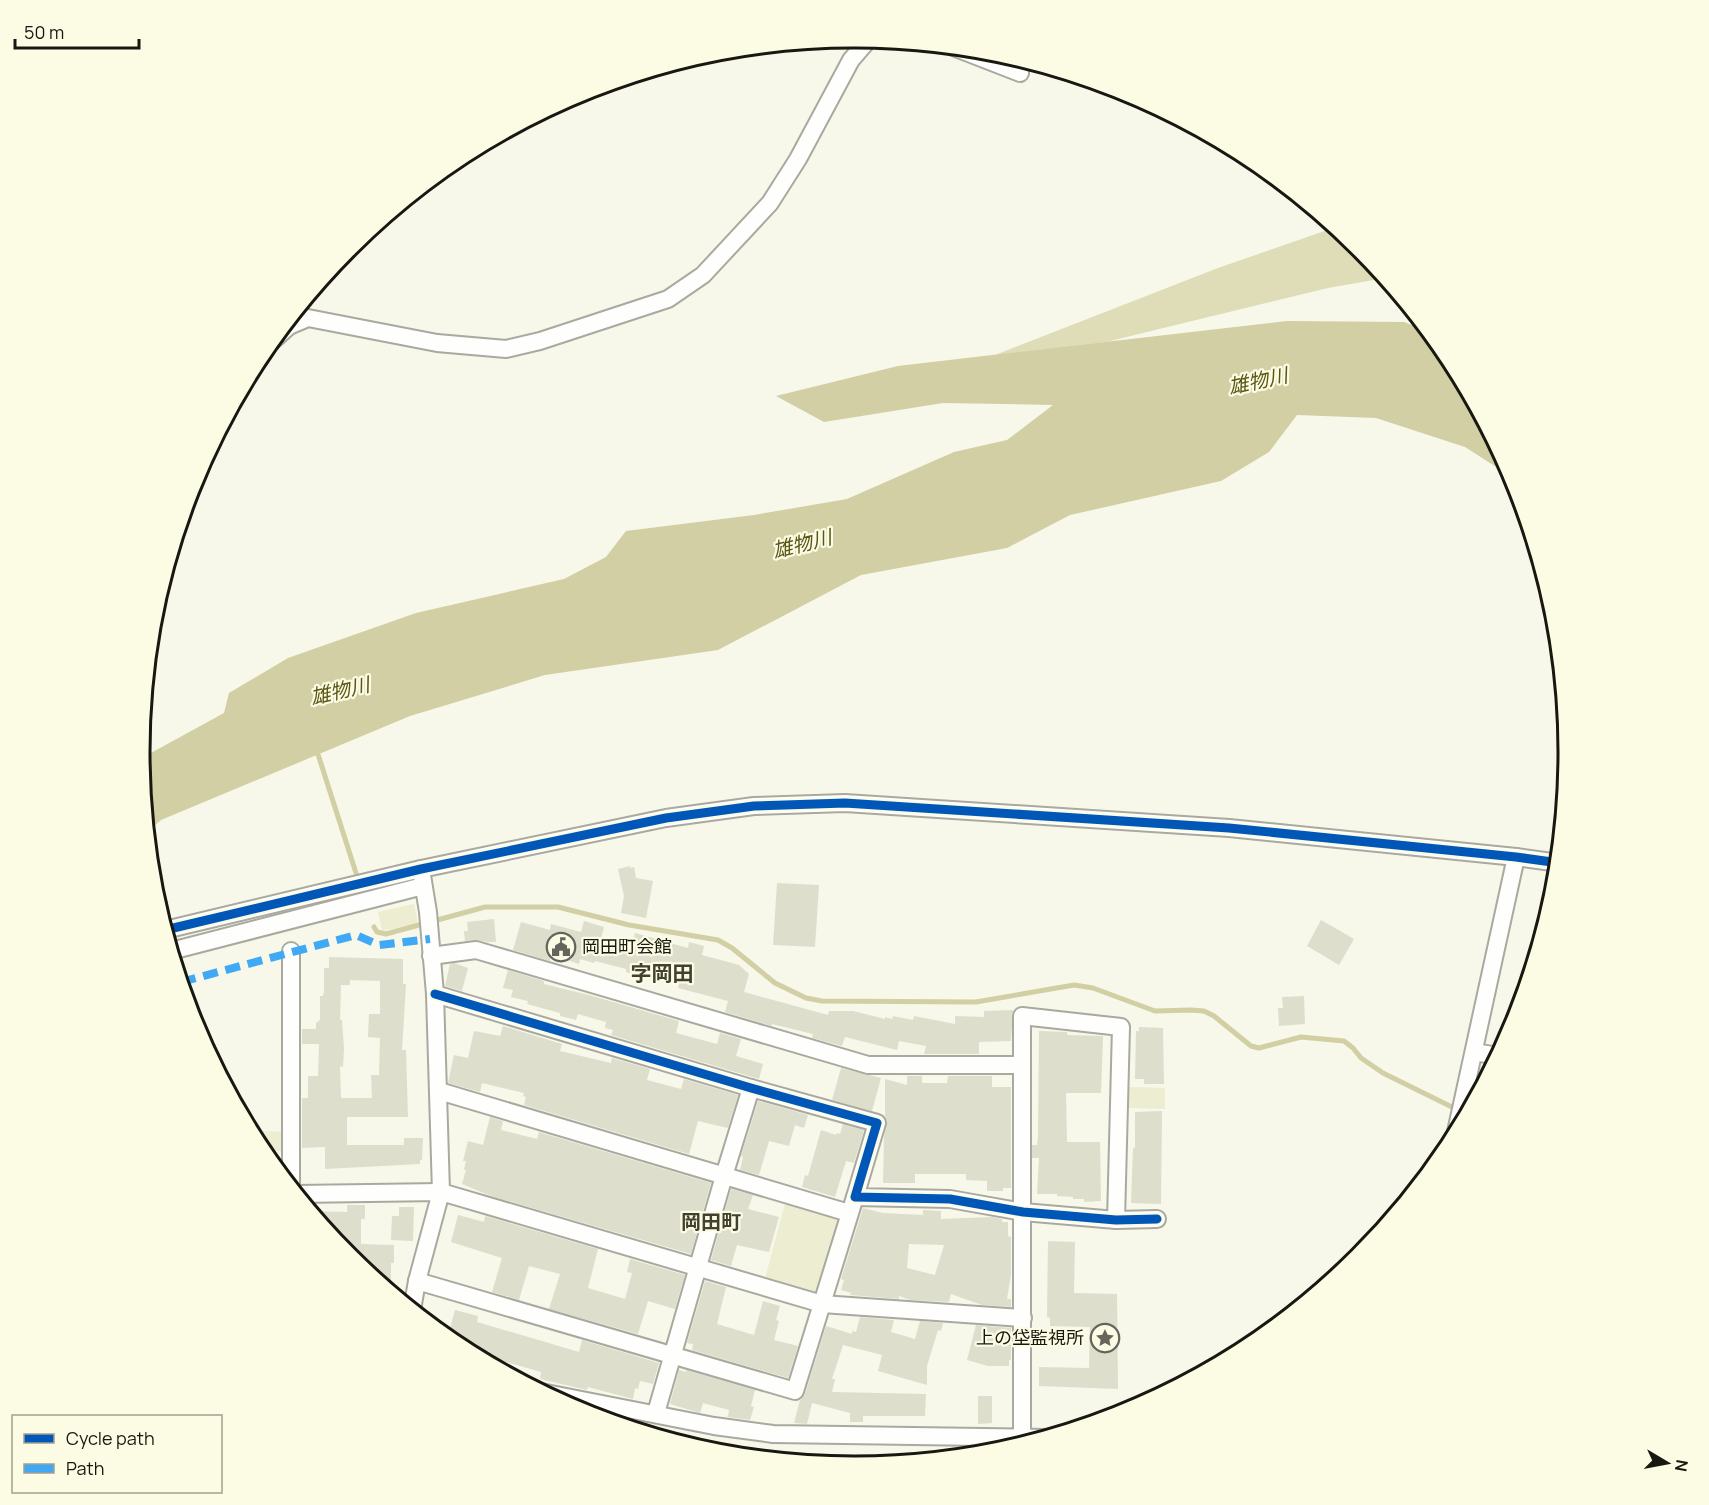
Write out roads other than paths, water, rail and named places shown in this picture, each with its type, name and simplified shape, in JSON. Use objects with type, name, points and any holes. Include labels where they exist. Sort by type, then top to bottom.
[{"type":"street","points":[[297,323],[308,318],[437,343],[506,349],[540,341],[668,298],[704,275],[770,203],[798,159],[850,60],[861,48]]},
{"type":"street","points":[[991,62],[1020,73]]},
{"type":"street","points":[[172,928],[421,869],[666,818],[754,806],[845,803],[1229,828],[1550,862]]},
{"type":"street","points":[[1460,1112],[1516,857]]},
{"type":"street","points":[[414,1301],[441,1192],[435,994],[428,912],[421,869]]},
{"type":"street","points":[[178,949],[423,886]]},
{"type":"street","points":[[431,956],[476,950],[868,1065],[1022,1065]]},
{"type":"street","points":[[291,951],[291,1174]]},
{"type":"street","points":[[417,1281],[795,1391],[877,1123],[435,994]]},
{"type":"street","points":[[1022,1436],[1023,1016],[1121,1027],[1116,1220]]},
{"type":"street","points":[[1474,1052],[1490,1055]]},
{"type":"street","points":[[656,1413],[751,1088]]},
{"type":"street","points":[[439,1091],[724,1176],[852,1205],[950,1199],[1023,1212],[1116,1220],[1157,1219]]},
{"type":"street","points":[[306,1194],[441,1192],[822,1304],[1023,1318]]},
{"type":"street","points":[[574,1398],[714,1426],[773,1434],[1000,1441]]},
{"type":"water","name":"雄物川","points":[[1287,321],[1404,322],[1414,326],[1440,361],[1465,400],[1498,468],[1465,447],[1376,418],[1297,415],[1269,452],[1221,481],[1070,515],[1007,548],[861,575],[718,650],[545,675],[410,716],[161,820],[154,826],[150,753],[224,713],[229,693],[288,658],[416,613],[564,579],[606,557],[626,531],[754,515],[847,499],[954,452],[1007,440],[1053,405],[943,403],[824,422],[776,396],[898,366]]},
{"type":"waterway","points":[[316,748],[356,873]]},
{"type":"waterway","points":[[374,927],[377,932],[386,934],[485,907],[558,907],[629,925],[718,940],[732,948],[775,983],[806,998],[822,1001],[976,1002],[1074,985],[1093,988],[1155,1011],[1204,1011],[1214,1016],[1251,1046],[1259,1048],[1301,1037],[1344,1041],[1361,1058],[1383,1073],[1458,1110]]},
{"type":"place","name":"岡田町会館","points":[[561,947]]},
{"type":"place","name":"上の垈監視所","points":[[1105,1338]]},
{"type":"district","name":"字岡田","points":[[662,974]]},
{"type":"district","name":"岡田町","points":[[711,1222]]}]
